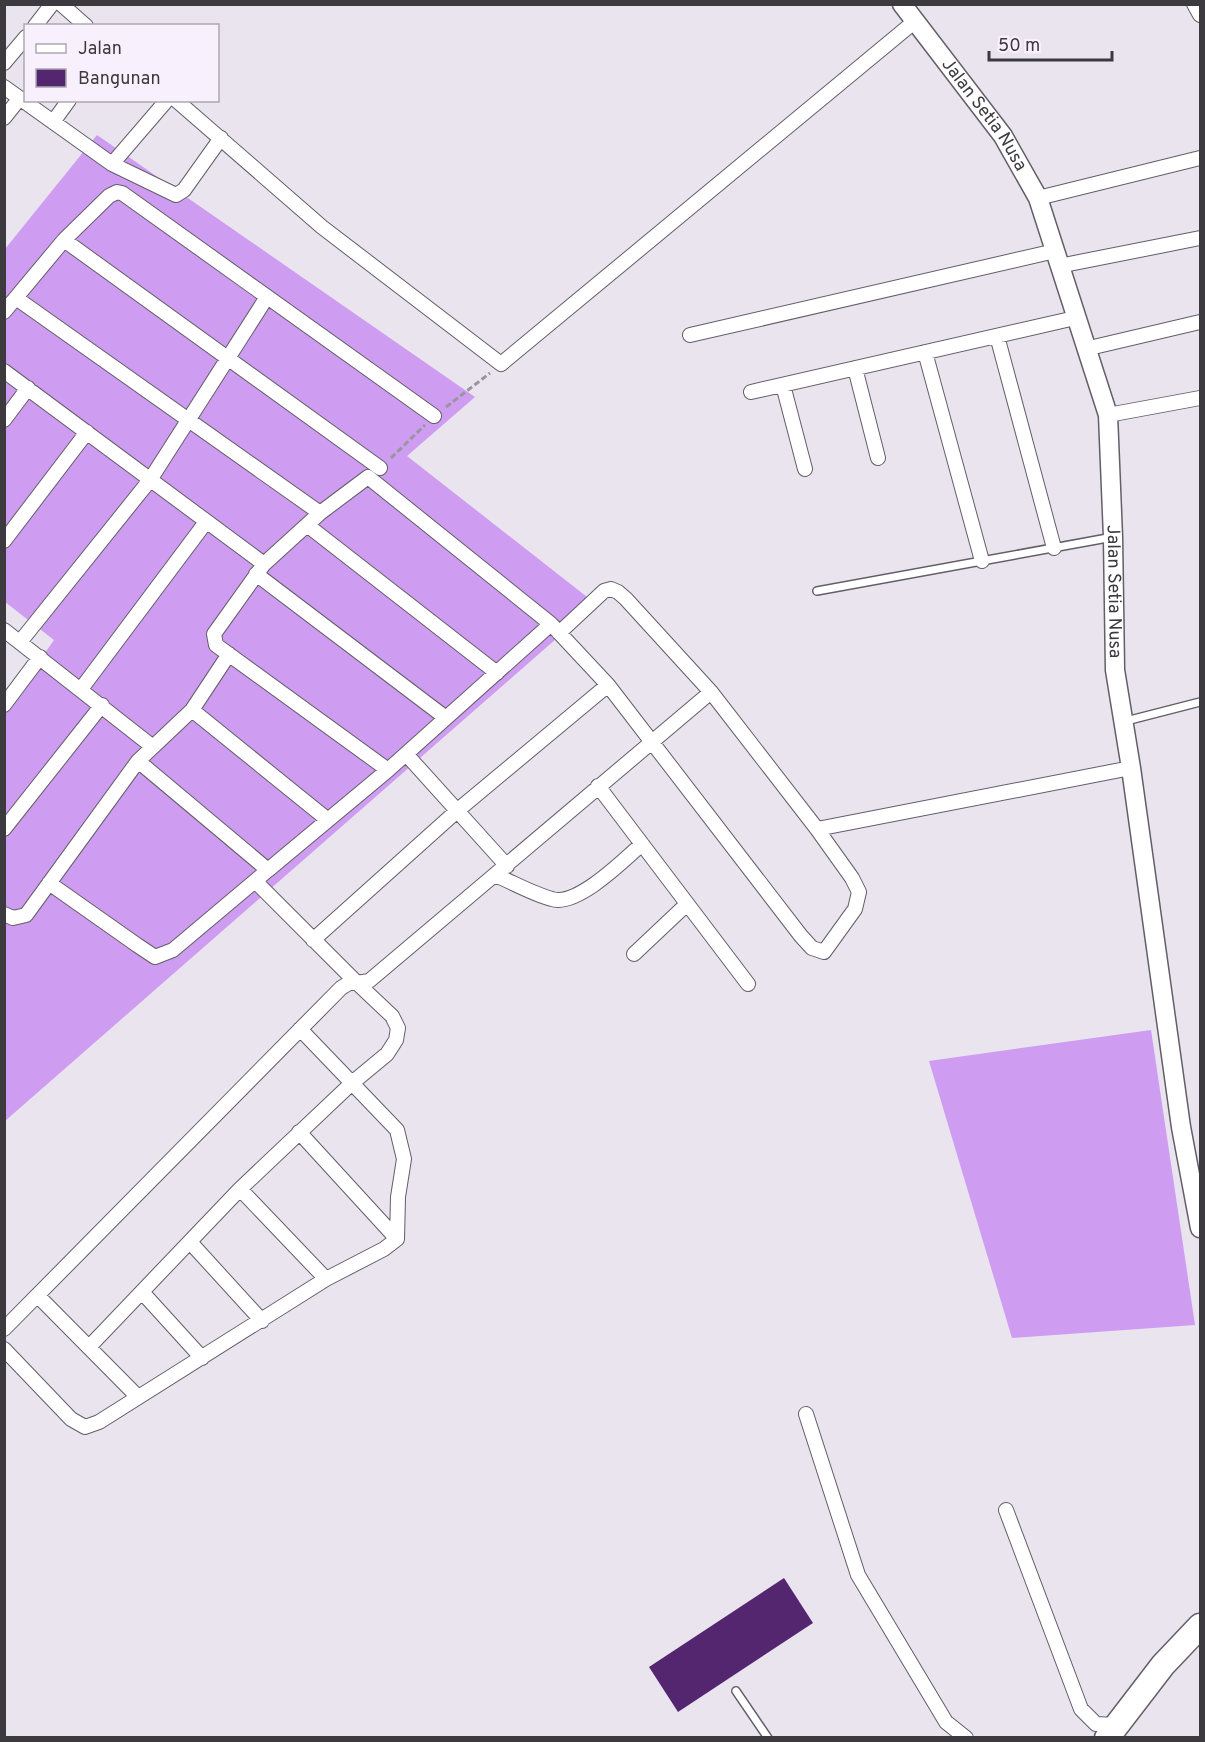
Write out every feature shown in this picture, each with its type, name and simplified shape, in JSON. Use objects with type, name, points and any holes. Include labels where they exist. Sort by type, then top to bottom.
[{"type":"highway","points":[[1111,1731],[1163,1665],[1200,1626]]},
{"type":"street","points":[[37,24],[52,4]]},
{"type":"street","points":[[61,4],[84,24]]},
{"type":"street","name":"Jalan Setia Nusa","points":[[902,4],[1003,136],[1038,198],[1108,415],[1115,670],[1131,768],[1181,1127],[1200,1228]]},
{"type":"street","points":[[1194,4],[1200,15]]},
{"type":"street","points":[[178,102],[322,227],[501,364],[914,22]]},
{"type":"street","points":[[4,63],[24,39]]},
{"type":"street","points":[[4,87],[24,101]]},
{"type":"street","points":[[4,118],[20,98]]},
{"type":"street","points":[[26,102],[112,164],[176,195],[184,190],[221,138]]},
{"type":"street","points":[[53,122],[68,102]]},
{"type":"street","points":[[112,164],[165,102]]},
{"type":"street","points":[[1038,198],[1200,158]]},
{"type":"street","points":[[4,312],[64,240],[110,196],[117,192],[122,193],[434,416]]},
{"type":"street","points":[[690,335],[1057,258],[1200,238]]},
{"type":"street","points":[[64,240],[380,468]]},
{"type":"street","points":[[20,642],[150,480],[267,297]]},
{"type":"street","points":[[16,298],[320,513]]},
{"type":"street","points":[[751,392],[1076,318]]},
{"type":"street","points":[[1085,349],[1200,322]]},
{"type":"street","points":[[997,336],[1054,548]]},
{"type":"street","points":[[925,352],[982,561]]},
{"type":"street","points":[[855,368],[878,458]]},
{"type":"street","points":[[4,370],[206,522],[260,569],[446,718]]},
{"type":"street","points":[[783,385],[805,469]]},
{"type":"street","points":[[4,420],[28,388]]},
{"type":"street","points":[[1108,415],[1200,398]]},
{"type":"street","points":[[4,542],[87,432]]},
{"type":"street","points":[[50,883],[155,957],[173,950],[388,770],[496,673],[555,629],[604,591],[610,589],[626,599],[711,692],[817,829],[852,878],[859,892],[855,909],[824,952],[812,948],[608,685],[555,629],[368,477],[320,513],[260,569],[214,634],[216,645],[388,770]]},
{"type":"street","points":[[81,688],[206,522]]},
{"type":"street","points":[[307,525],[496,673]]},
{"type":"street","points":[[4,630],[81,688],[153,747]]},
{"type":"street","points":[[4,914],[13,918],[26,915],[138,761],[192,710],[229,654]]},
{"type":"street","points":[[4,705],[40,657]]},
{"type":"street","points":[[313,940],[458,810],[608,685]]},
{"type":"street","points":[[4,1329],[341,987],[349,983],[369,981],[711,692]]},
{"type":"street","points":[[4,829],[102,705]]},
{"type":"street","points":[[192,710],[328,820]]},
{"type":"street","points":[[406,754],[507,866]]},
{"type":"street","points":[[138,761],[268,870]]},
{"type":"street","points":[[817,829],[1131,768]]},
{"type":"street","points":[[598,786],[748,984]]},
{"type":"street","points":[[495,875],[554,900],[574,896],[596,884],[642,844]]},
{"type":"street","points":[[90,1346],[240,1189],[298,1132],[387,1054],[396,1040],[398,1028],[392,1016],[256,882]]},
{"type":"street","points":[[634,954],[687,904]]},
{"type":"street","points":[[300,1029],[397,1130],[404,1159],[398,1197],[397,1239]]},
{"type":"street","points":[[298,1132],[397,1239]]},
{"type":"street","points":[[240,1189],[326,1280]]},
{"type":"street","points":[[4,1349],[71,1419],[85,1427],[99,1422],[326,1280],[384,1249],[397,1239]]},
{"type":"street","points":[[190,1242],[262,1321]]},
{"type":"street","points":[[142,1292],[202,1358]]},
{"type":"street","points":[[38,1296],[138,1397]]},
{"type":"street","points":[[806,1414],[858,1575],[946,1722],[966,1737]]},
{"type":"street","points":[[1006,1510],[1081,1709],[1096,1725],[1111,1731]]},
{"type":"lane","points":[[817,591],[1113,537]]},
{"type":"lane","points":[[1123,721],[1200,702]]},
{"type":"lane","points":[[736,1691],[768,1737]]},
{"type":"path","points":[[380,468],[434,416],[501,364]]},
{"type":"shaded area","points":[[97,135],[475,397],[407,456],[596,604],[5,1121],[5,710],[54,640],[5,602],[5,249]]},
{"type":"shaded area","points":[[1151,1030],[1195,1325],[1012,1338],[929,1061]]},
{"type":"building","points":[[784,1578],[813,1623],[678,1712],[649,1667]]}]
